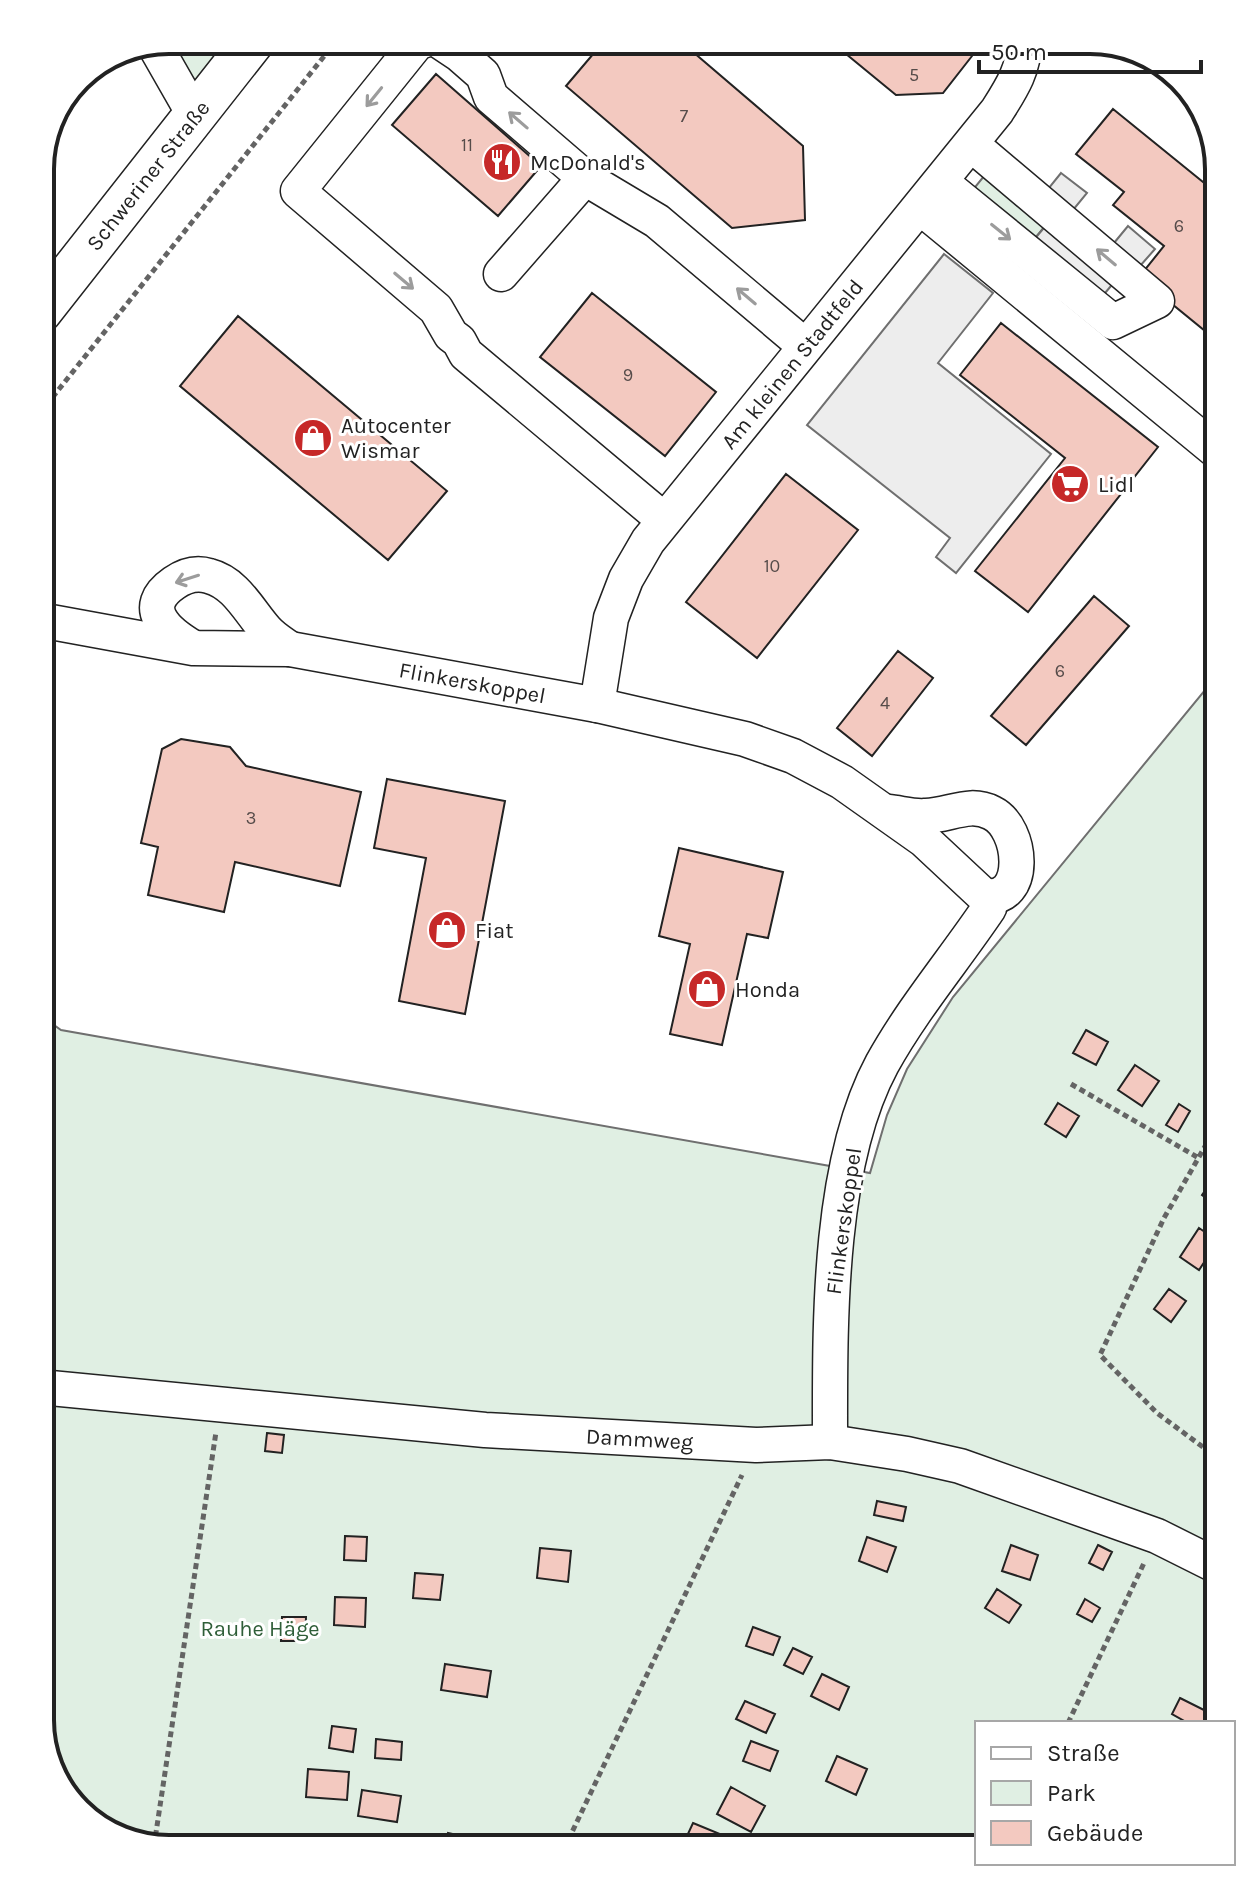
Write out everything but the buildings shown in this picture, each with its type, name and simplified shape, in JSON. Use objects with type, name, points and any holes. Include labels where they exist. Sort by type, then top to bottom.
[{"type":"main road","name":"Schweriner Straße","points":[[54,294],[243,54]]},
{"type":"street","points":[[408,54],[298,191],[436,309],[466,354],[664,520]]},
{"type":"street","points":[[459,54],[483,75],[491,97],[585,178],[657,221],[805,346]]},
{"type":"street","name":"Am kleinen Stadtfeld","points":[[597,705],[611,618],[626,579],[664,520],[971,144],[1013,87],[1023,54]]},
{"type":"street","points":[[160,55],[195,116]]},
{"type":"street","points":[[930,195],[1113,322],[1157,301],[971,144]]},
{"type":"street","points":[[501,274],[585,178]]},
{"type":"street","points":[[930,195],[1205,441]]},
{"type":"street","points":[[231,589],[242,615],[235,635],[206,648],[168,630],[158,615],[156,606],[162,593],[177,581],[193,574],[209,576],[231,589],[252,610],[264,629],[290,649]]},
{"type":"street","name":"Flinkerskoppel","points":[[54,622],[206,648],[290,649],[597,705],[745,739],[793,756],[842,782],[924,840],[984,896],[989,908],[905,1024],[881,1066],[866,1099],[854,1141],[839,1221],[831,1300],[830,1442]]},
{"type":"street","name":"Flinkerskoppel","points":[[886,812],[925,816],[960,808],[976,808],[993,813],[1005,823],[1014,841],[1016,874],[1003,894],[996,898],[984,896]]},
{"type":"street","name":"Dammweg","points":[[54,1388],[485,1430],[756,1445],[830,1442],[960,1466],[1157,1536],[1205,1560]]},
{"type":"path","points":[[54,395],[326,54]]},
{"type":"path","points":[[1071,1084],[1197,1157]]},
{"type":"path","points":[[1205,1144],[1164,1218],[1100,1355],[1157,1413],[1205,1449]]},
{"type":"path","points":[[156,1834],[220,1404]]},
{"type":"path","points":[[571,1835],[756,1445]]},
{"type":"path","points":[[1069,1721],[1157,1536]]},
{"type":"green space","points":[[174,54],[235,54],[191,105]]},
{"type":"green space","points":[[989,170],[1050,220],[1032,242],[971,192]]},
{"type":"green space","name":"Rauhe Häge","points":[[1205,690],[1205,1721],[975,1721],[975,1835],[162,1835],[118,1823],[83,1796],[63,1764],[54,1720],[54,1025],[61,1030],[870,1173],[887,1115],[907,1069],[953,997]]},
{"type":"shaded area","points":[[1061,173],[1087,193],[1073,210],[1048,189]]},
{"type":"shaded area","points":[[1048,223],[1116,280],[1100,299],[1032,242]]},
{"type":"shaded area","points":[[1128,226],[1155,249],[1140,266],[1114,243]]},
{"type":"shaded area","points":[[944,254],[993,293],[938,363],[1051,454],[956,573],[936,557],[950,538],[807,425]]},
{"type":"place","name":"McDonald's","points":[[502,162]]},
{"type":"place","name":"Autocenter Wismar","points":[[313,438]]},
{"type":"place","name":"Lidl","points":[[1070,484]]},
{"type":"place","name":"Fiat","points":[[447,930]]},
{"type":"place","name":"Honda","points":[[707,989]]}]
